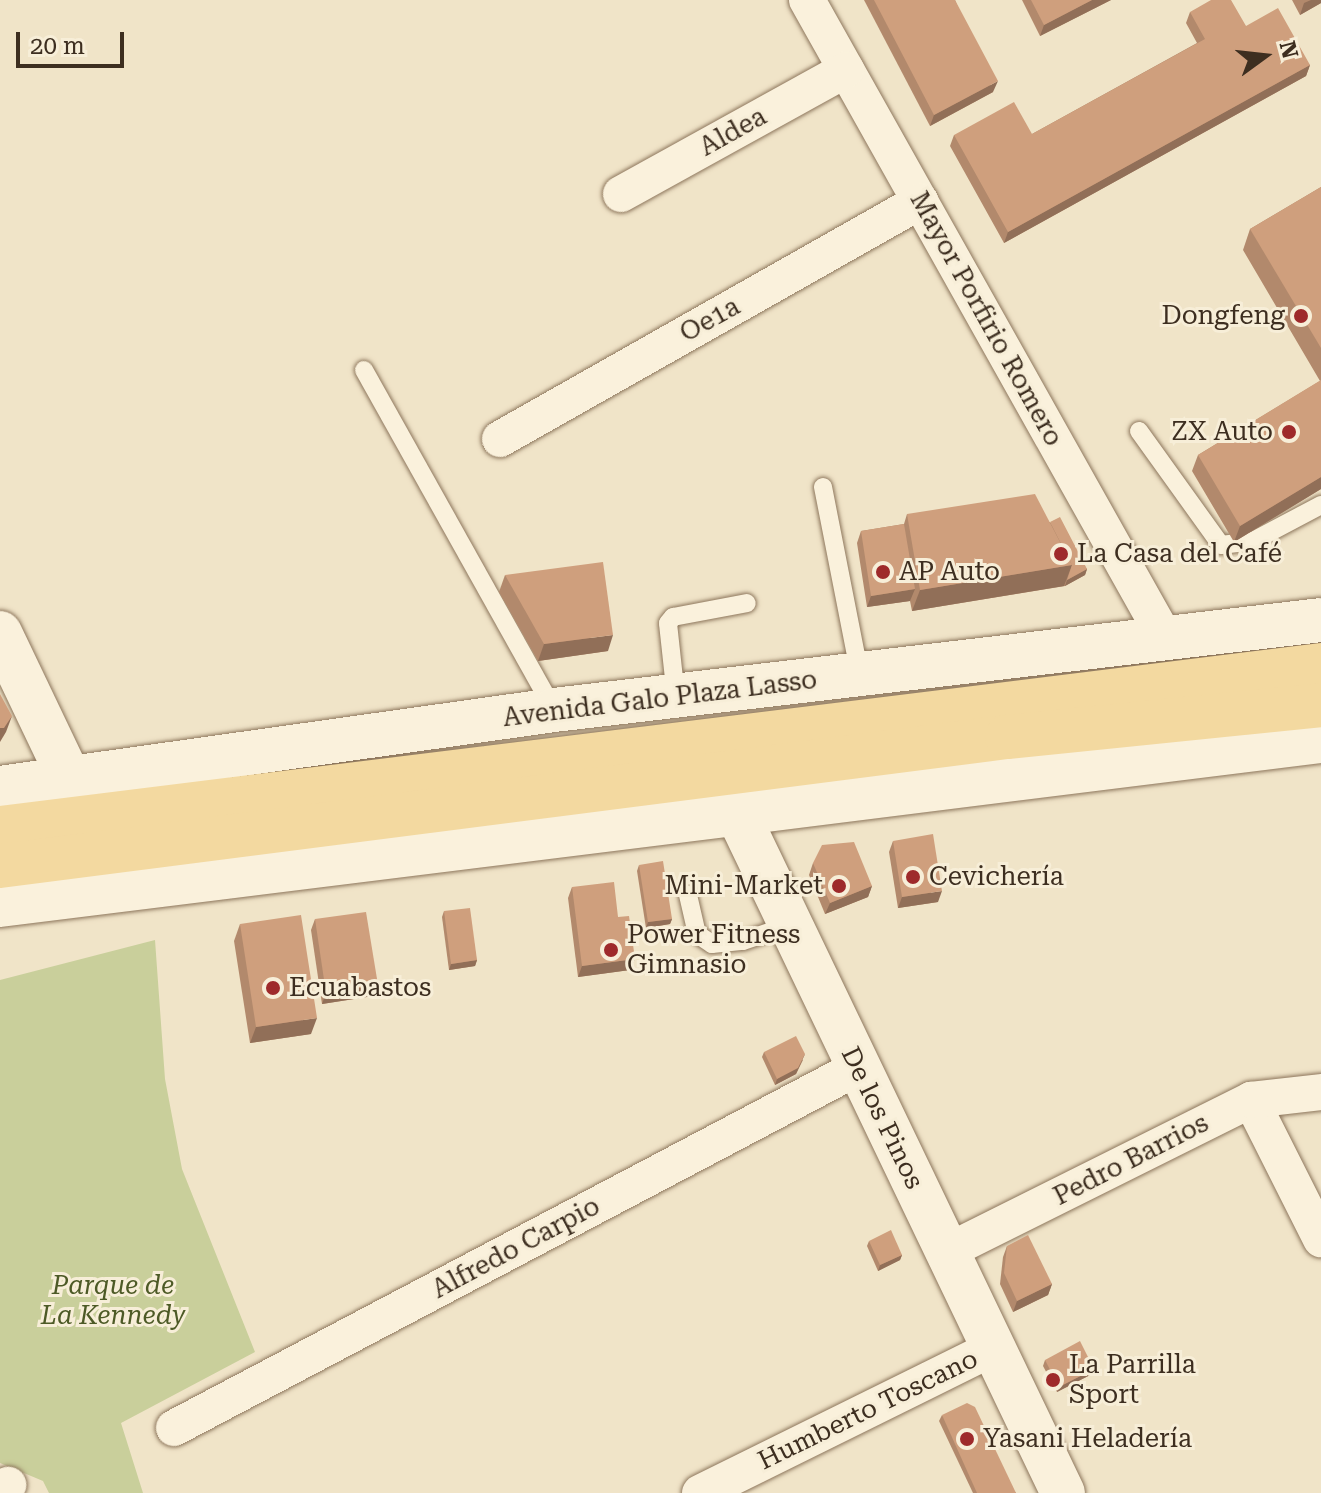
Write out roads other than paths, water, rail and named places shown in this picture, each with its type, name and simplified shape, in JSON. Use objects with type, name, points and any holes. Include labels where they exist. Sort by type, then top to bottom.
[{"type":"main road","name":"Avenida Galo Plaza Lasso","points":[[0,788],[554,710],[1321,620]]},
{"type":"main road","points":[[0,633],[70,780]]},
{"type":"main road","name":"Avenida Galo Plaza Lasso","points":[[0,866],[1321,665]]},
{"type":"main road","name":"Avenida Galo Plaza Lasso","points":[[0,828],[710,759],[1007,737],[1321,705]]},
{"type":"main road","points":[[0,905],[1321,741]]},
{"type":"main road","name":"De los Pinos","points":[[710,759],[1063,1493]]},
{"type":"street","name":"Mayor Porfirio Romero","points":[[807,0],[1165,638]]},
{"type":"street","name":"Aldea","points":[[621,194],[846,70]]},
{"type":"street","name":"Oe1a","points":[[500,439],[920,201]]},
{"type":"street","name":"Alfredo Carpio","points":[[174,1428],[857,1068]]},
{"type":"street","name":"Pedro Barrios","points":[[948,1251],[1251,1100],[1321,1092]]},
{"type":"street","points":[[1251,1100],[1321,1239]]},
{"type":"street","name":"Humberto Toscano","points":[[700,1493],[994,1348]]},
{"type":"lane","points":[[364,370],[554,710]]},
{"type":"lane","points":[[1139,431],[1221,545],[1253,541],[1321,505]]},
{"type":"lane","points":[[823,487],[860,675]]},
{"type":"lane","points":[[676,697],[668,623],[673,617],[747,603]]},
{"type":"lane","points":[[688,895],[697,934],[712,944],[743,941],[790,925]]},
{"type":"place","name":"Dongfeng","points":[[1301,316]]},
{"type":"place","name":"ZX Auto","points":[[1289,432]]},
{"type":"place","name":"La Casa del Café","points":[[1061,554]]},
{"type":"place","name":"AP Auto","points":[[883,572]]},
{"type":"place","name":"Cevichería","points":[[913,877]]},
{"type":"place","name":"Mini-Market","points":[[839,886]]},
{"type":"place","name":"Power Fitness Gimnasio","points":[[611,950]]},
{"type":"place","name":"Ecuabastos","points":[[273,988]]},
{"type":"place","name":"La Parrilla Sport","points":[[1053,1380]]},
{"type":"place","name":"Yasani Heladería","points":[[967,1439]]},
{"type":"park label","name":"Parque de La Kennedy","points":[[113,1301]]}]
